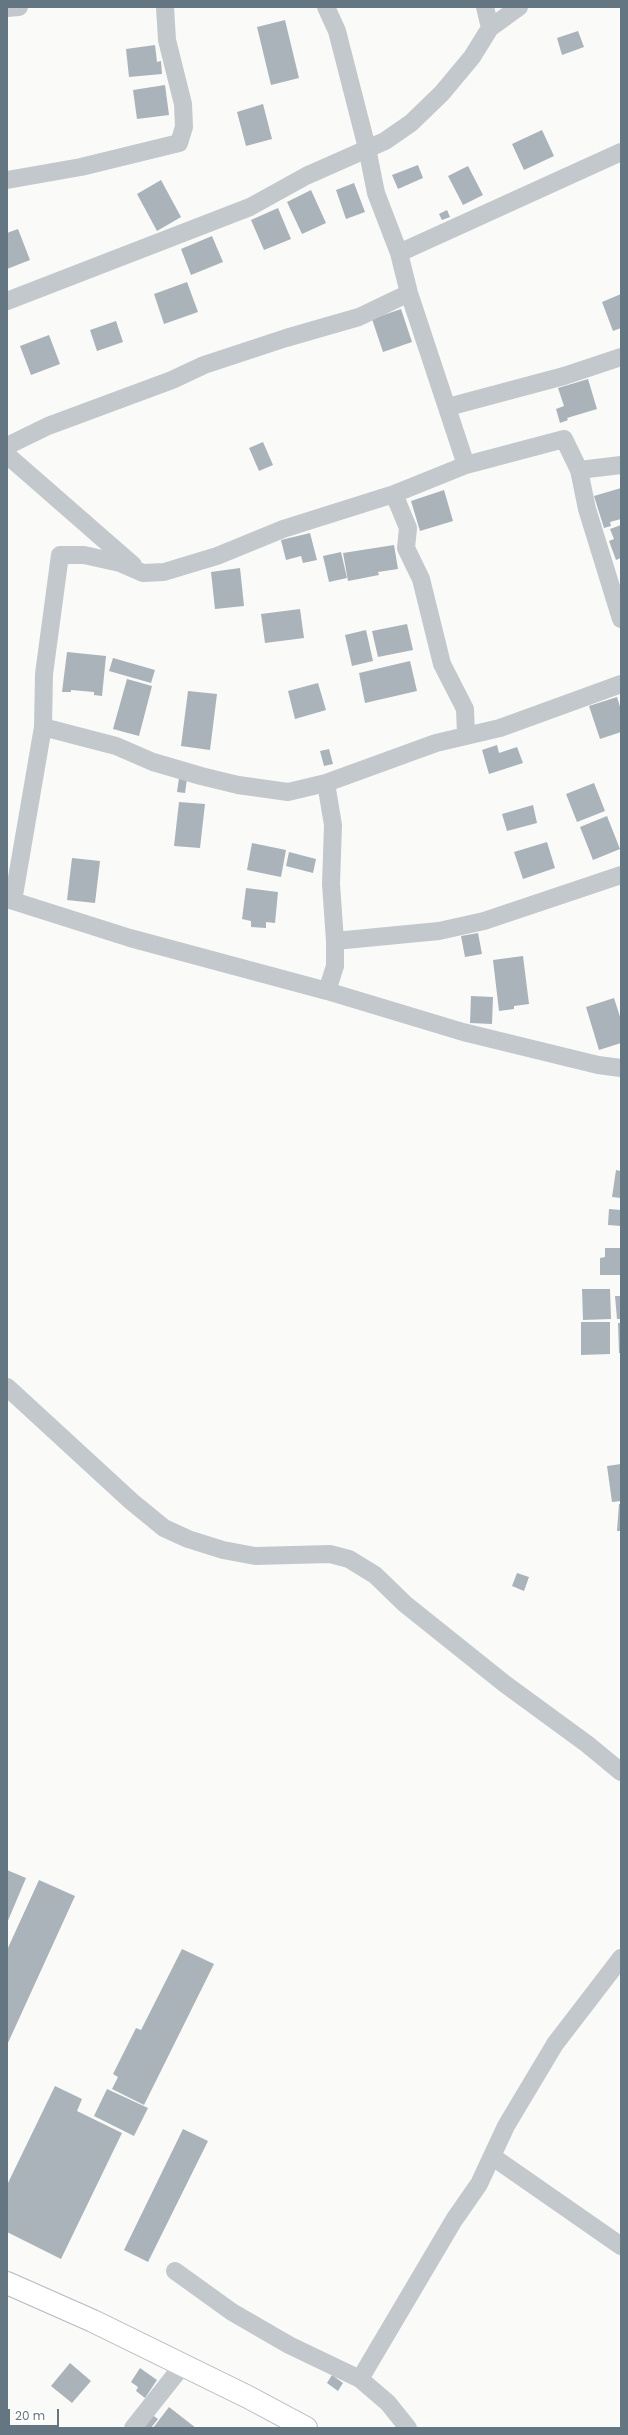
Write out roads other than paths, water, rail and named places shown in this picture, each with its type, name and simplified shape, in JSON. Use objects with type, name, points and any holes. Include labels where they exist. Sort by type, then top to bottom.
[{"type":"main road","points":[[7,2283],[93,2321],[306,2428]]},
{"type":"street","points":[[7,8],[19,7]]},
{"type":"street","points":[[7,180],[80,167],[179,143],[184,127],[183,104],[168,40],[165,7]]},
{"type":"street","points":[[326,7],[336,31],[367,148],[376,193],[399,253],[409,293],[466,465]]},
{"type":"street","points":[[485,7],[490,28]]},
{"type":"street","points":[[7,301],[250,207],[306,176],[385,141],[411,123],[432,103],[472,57],[490,28],[519,7]]},
{"type":"street","points":[[399,253],[621,152]]},
{"type":"street","points":[[7,446],[48,426],[172,380],[204,365],[286,338],[359,317],[409,293]]},
{"type":"street","points":[[448,407],[564,376],[621,357]]},
{"type":"street","points":[[621,619],[587,509],[579,470],[564,439],[466,465],[394,494],[283,529],[217,556],[164,572],[143,573],[120,563],[84,555],[60,555],[44,674],[43,728],[10,900],[137,940],[326,991],[463,1032],[598,1065],[621,1068]]},
{"type":"street","points":[[7,455],[143,573]]},
{"type":"street","points":[[579,470],[621,465]]},
{"type":"street","points":[[394,494],[408,528],[406,548],[421,578],[442,664],[465,710],[466,735]]},
{"type":"street","points":[[43,728],[116,746],[153,762],[238,786],[288,792],[326,783],[436,743],[500,728],[621,684]]},
{"type":"street","points":[[326,783],[333,825],[331,884],[335,941],[335,966],[326,991]]},
{"type":"street","points":[[335,941],[439,931],[484,922],[621,875]]},
{"type":"street","points":[[7,1387],[131,1501],[164,1528],[188,1540],[223,1550],[255,1556],[330,1554],[349,1559],[375,1575],[405,1604],[505,1684],[587,1744],[621,1772]]},
{"type":"street","points":[[360,2379],[454,2220],[479,2184],[493,2157],[506,2126],[555,2044],[621,1958]]},
{"type":"street","points":[[493,2157],[621,2246]]},
{"type":"street","points":[[175,2271],[232,2312],[289,2345],[360,2379],[388,2403],[408,2428]]},
{"type":"street","points":[[133,2428],[183,2365]]}]
